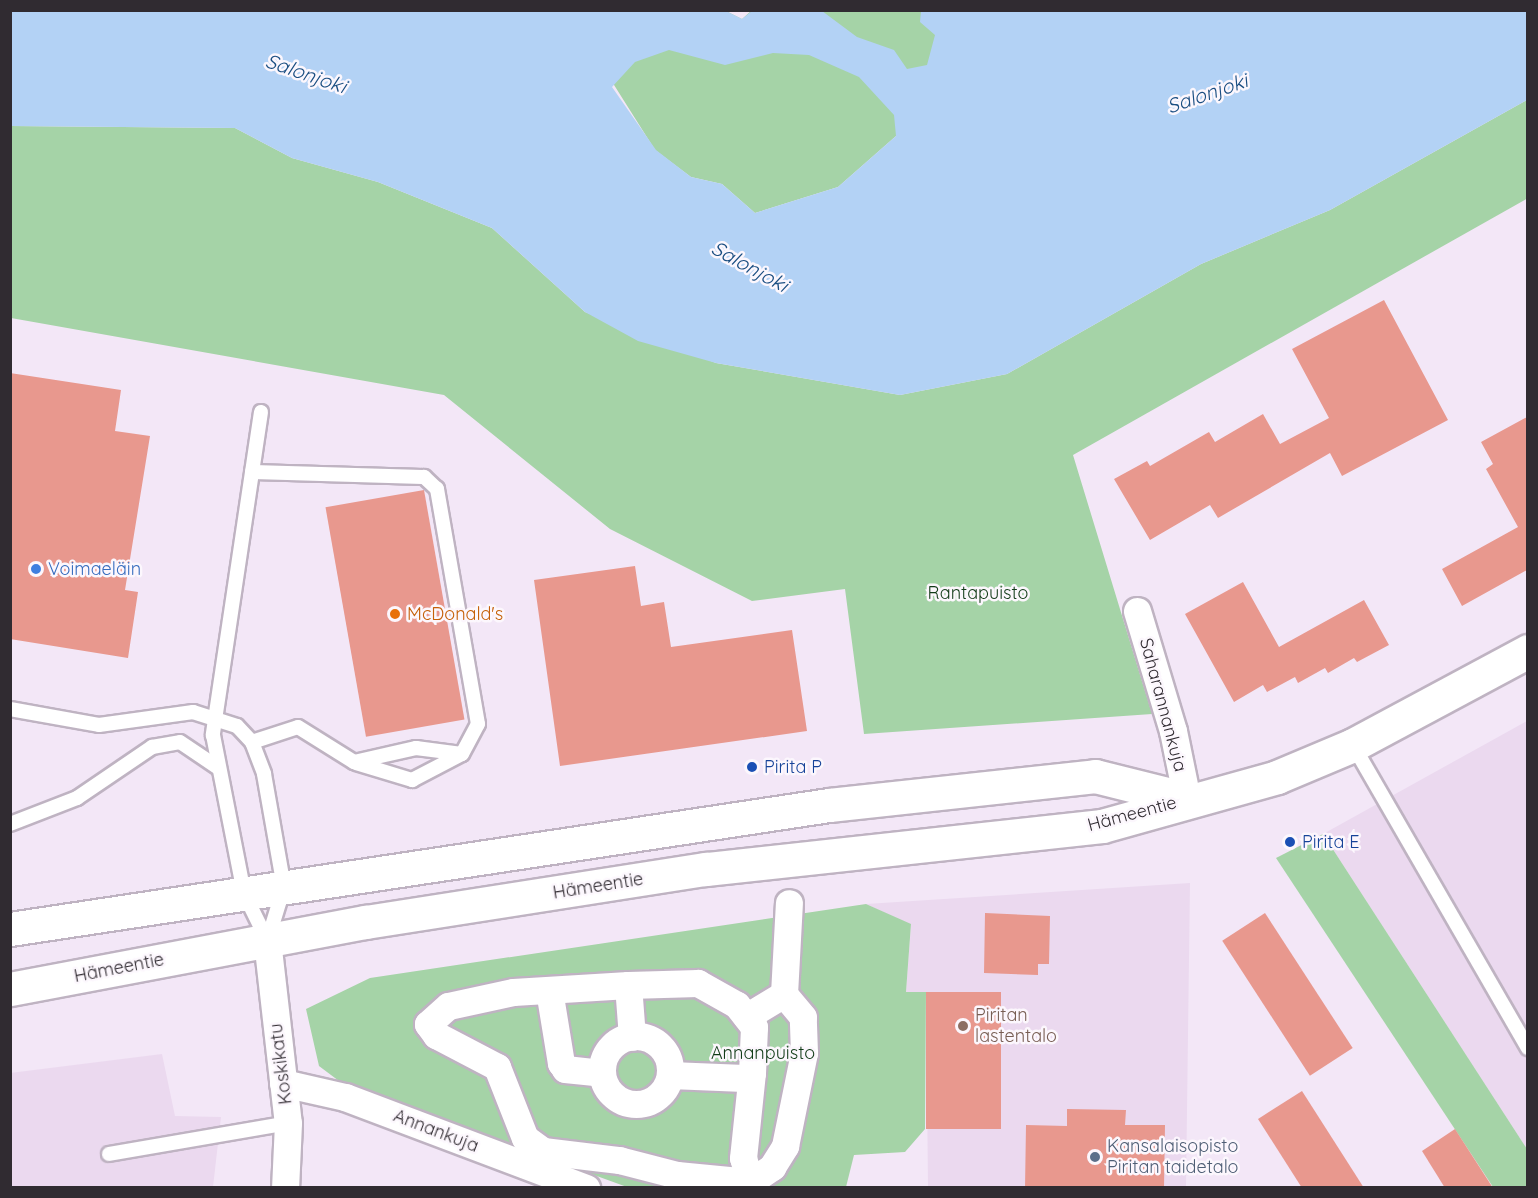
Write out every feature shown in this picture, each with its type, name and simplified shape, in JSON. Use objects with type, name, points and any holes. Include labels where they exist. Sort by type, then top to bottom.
[{"type":"main road","name":"Hämeentie","points":[[10,989],[267,940],[706,869],[1102,826],[1187,800],[1277,777],[1353,745],[1527,651]]},
{"type":"main road","name":"Hämeentie","points":[[10,929],[701,821],[1095,776],[1187,800]]},
{"type":"street","name":"Saharannankuja","points":[[1137,611],[1173,731],[1187,800]]},
{"type":"street","points":[[750,1182],[743,1158],[752,1073],[754,1027],[737,1005],[698,983],[549,990],[448,1006],[428,1024],[436,1035],[497,1067],[525,1138],[543,1151],[619,1160],[677,1175],[750,1182],[772,1167],[785,1146],[796,1101],[803,1017],[784,994],[789,903]]},
{"type":"street","name":"Koskikatu","points":[[267,940],[288,1123],[285,1188]]},
{"type":"street","points":[[628,985],[632,1037]]},
{"type":"street","points":[[549,990],[561,1063],[565,1068],[602,1073]]},
{"type":"street","points":[[746,1017],[784,994]]},
{"type":"street","points":[[632,1037],[658,1044],[670,1075],[660,1095],[641,1104],[619,1100],[602,1073],[608,1051],[632,1037]]},
{"type":"street","points":[[670,1075],[744,1078],[752,1073]]},
{"type":"street","name":"Annankuja","points":[[283,1083],[345,1097],[586,1188]]},
{"type":"lane","points":[[261,412],[216,716],[217,767],[244,893],[267,940]]},
{"type":"lane","points":[[252,472],[424,477],[437,489],[478,723],[462,754],[412,780],[354,762],[298,727],[252,742]]},
{"type":"lane","points":[[10,709],[99,725],[170,712],[216,716],[237,726],[252,742],[264,774],[284,887],[267,940]]},
{"type":"lane","points":[[10,824],[77,798],[152,747],[180,742],[217,767]]},
{"type":"lane","points":[[1353,745],[1527,1048]]},
{"type":"lane","points":[[354,762],[416,748],[462,754]]},
{"type":"lane","points":[[109,1154],[288,1123]]},
{"type":"shaded area","points":[[1527,721],[1527,1149],[1323,834]]},
{"type":"shaded area","points":[[1190,883],[1186,1187],[928,1187],[926,992],[906,992],[911,925],[866,904]]},
{"type":"shaded area","points":[[162,1054],[175,1116],[221,1117],[213,1187],[11,1187],[10,1073]]},
{"type":"green space","points":[[752,10],[979,11],[896,136],[838,187],[755,213],[722,184],[691,177],[655,150],[592,50],[726,11],[742,19]]},
{"type":"green space","name":"Rantapuisto","points":[[1527,100],[1528,198],[1073,455],[1152,714],[864,734],[845,589],[752,601],[610,529],[444,395],[11,318],[10,126],[235,128],[292,158],[378,182],[492,228],[585,312],[716,363],[900,395],[1007,374],[1201,264],[1330,210]]},
{"type":"green space","points":[[1323,834],[1527,1149],[1527,1187],[1493,1187],[1276,858]]},
{"type":"green space","name":"Annanpuisto","points":[[866,904],[911,924],[906,992],[926,992],[925,1129],[905,1152],[854,1155],[846,1187],[627,1187],[343,1084],[319,1066],[306,1009],[370,978]]},
{"type":"water","name":"Salonjoki","points":[[11,11],[726,11],[742,19],[752,11],[822,11],[857,37],[894,50],[907,69],[927,65],[935,35],[920,22],[921,11],[1527,11],[1527,100],[1330,210],[1201,264],[1007,374],[900,395],[716,363],[638,341],[585,312],[492,228],[378,182],[292,158],[235,128],[11,126]],"holes":[[[669,50],[725,65],[773,53],[809,55],[859,77],[894,115],[896,136],[838,187],[755,213],[722,184],[691,177],[656,150],[612,87],[635,62]]]},
{"type":"building","points":[[1384,300],[1448,420],[1342,476],[1330,453],[1218,518],[1210,505],[1150,540],[1114,479],[1147,461],[1150,466],[1209,432],[1215,442],[1263,414],[1280,444],[1329,418],[1292,349]]},
{"type":"building","points":[[10,373],[121,390],[115,431],[150,436],[125,590],[138,592],[128,658],[10,639]]},
{"type":"building","points":[[1527,417],[1527,570],[1462,606],[1442,569],[1518,527],[1486,469],[1493,464],[1481,442]]},
{"type":"building","name":"McDonald's","points":[[424,490],[464,719],[366,737],[326,507]]},
{"type":"building","points":[[635,566],[641,606],[664,602],[671,647],[792,630],[807,731],[560,766],[534,580]]},
{"type":"building","points":[[1243,582],[1279,647],[1364,600],[1389,645],[1357,662],[1354,658],[1328,673],[1325,668],[1298,683],[1295,677],[1267,692],[1263,685],[1234,702],[1185,614]]},
{"type":"building","points":[[985,913],[1050,916],[1049,964],[1038,964],[1038,975],[984,973]]},
{"type":"building","points":[[1265,913],[1353,1048],[1310,1076],[1222,941]]},
{"type":"building","name":"Piritan lastentalo","points":[[926,992],[1001,992],[1001,1129],[926,1129]]},
{"type":"building","points":[[1302,1091],[1364,1188],[1302,1188],[1258,1119]]},
{"type":"building","name":"Kansalaisopisto Piritan taidetalo","points":[[1067,1109],[1126,1110],[1125,1125],[1165,1125],[1164,1188],[1025,1188],[1026,1125],[1067,1126]]},
{"type":"building","points":[[1455,1129],[1493,1188],[1445,1188],[1422,1151]]},
{"type":"place","name":"Voimaeläin","points":[[36,569]]},
{"type":"place","name":"McDonald's","points":[[395,614]]},
{"type":"place","name":"Pirita P","points":[[752,767]]},
{"type":"place","name":"Pirita E","points":[[1290,842]]},
{"type":"place","name":"Piritan lastentalo","points":[[963,1026]]},
{"type":"place","name":"Kansalaisopisto Piritan taidetalo","points":[[1095,1157]]}]
